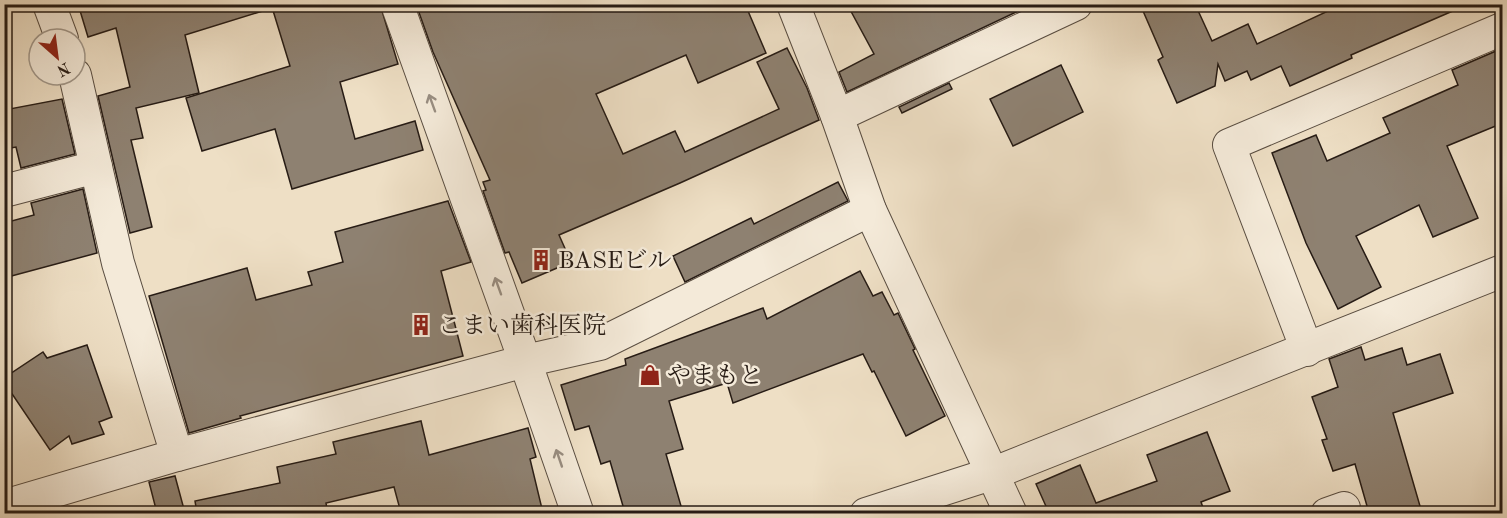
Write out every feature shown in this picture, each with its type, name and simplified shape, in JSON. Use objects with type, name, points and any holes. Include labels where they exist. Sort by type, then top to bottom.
[{"type":"street","points":[[49,4],[58,27]]},
{"type":"street","points":[[397,4],[578,513]]},
{"type":"street","points":[[793,4],[837,116],[870,210],[1011,513]]},
{"type":"street","points":[[837,116],[1076,4]]},
{"type":"street","points":[[1307,350],[1228,145],[1503,28]]},
{"type":"street","points":[[78,87],[118,263],[177,455]]},
{"type":"street","points":[[4,191],[96,167]]},
{"type":"street","points":[[4,506],[177,455],[525,361],[600,344],[870,210]]},
{"type":"street","points":[[866,513],[994,474],[1503,271]]},
{"type":"building","points":[[78,4],[265,4],[266,10],[185,35],[199,93],[136,108],[143,138],[131,140],[152,227],[130,233],[98,96],[130,87],[116,28],[88,37],[87,27],[85,27]]},
{"type":"building","points":[[271,4],[380,4],[398,64],[340,82],[355,139],[415,121],[423,150],[292,189],[275,129],[202,151],[186,98],[290,66]]},
{"type":"building","points":[[416,4],[745,4],[766,53],[698,83],[686,55],[596,94],[623,154],[675,131],[685,152],[779,109],[757,62],[787,48],[807,88],[819,120],[559,235],[571,262],[522,283],[509,252],[505,253],[483,191],[486,190],[483,182],[490,180],[433,52]]},
{"type":"building","points":[[847,4],[1033,4],[847,92],[839,72],[874,54]]},
{"type":"building","points":[[1140,4],[1195,4],[1212,41],[1248,24],[1257,44],[1343,4],[1469,4],[1351,55],[1352,58],[1290,86],[1281,66],[1251,80],[1247,71],[1225,81],[1218,64],[1215,86],[1177,103],[1158,60],[1163,57]]},
{"type":"building","points":[[1503,48],[1503,123],[1447,146],[1478,218],[1433,237],[1419,205],[1356,236],[1381,287],[1338,309],[1306,243],[1272,153],[1316,135],[1327,161],[1390,133],[1383,118],[1458,85],[1452,70]]},
{"type":"building","points":[[1061,65],[1083,112],[1013,146],[990,99]]},
{"type":"building","points":[[949,83],[952,89],[902,113],[899,107]]},
{"type":"building","points":[[62,99],[75,154],[21,168],[16,147],[4,149],[4,110]]},
{"type":"building","points":[[838,182],[848,201],[685,282],[673,256],[751,218],[754,224]]},
{"type":"building","points":[[83,189],[97,253],[4,278],[4,223],[34,215],[31,203]]},
{"type":"building","points":[[448,201],[471,262],[441,271],[463,356],[240,416],[241,418],[189,433],[149,296],[247,268],[256,300],[312,285],[308,272],[343,262],[335,232]]},
{"type":"building","points":[[860,271],[873,296],[882,292],[894,315],[898,313],[945,416],[906,436],[874,371],[872,372],[863,354],[733,403],[727,383],[669,401],[683,449],[666,454],[683,513],[625,513],[610,461],[601,464],[589,426],[575,430],[561,385],[626,365],[625,359],[763,308],[767,319]]},
{"type":"building","points":[[87,345],[112,417],[99,422],[104,434],[72,444],[69,436],[50,450],[4,382],[4,378],[43,352],[47,358]]},
{"type":"building","points":[[1361,347],[1365,360],[1402,348],[1407,365],[1440,354],[1453,393],[1393,413],[1422,513],[1369,513],[1355,464],[1333,471],[1322,440],[1327,439],[1312,397],[1338,387],[1329,359]]},
{"type":"building","points":[[421,421],[429,455],[528,428],[536,457],[530,459],[543,513],[401,513],[394,487],[326,503],[327,509],[305,513],[197,513],[195,501],[280,483],[277,467],[336,454],[333,442]]},
{"type":"building","points":[[1207,432],[1230,491],[1201,502],[1205,513],[1049,513],[1036,484],[1080,465],[1096,503],[1157,481],[1147,455]]},
{"type":"building","points":[[175,476],[185,513],[157,513],[149,482]]},
{"type":"place","name":"BASEビル","points":[[541,260]]},
{"type":"place","name":"こまい歯科医院","points":[[421,325]]},
{"type":"place","name":"やまもと","points":[[650,375]]}]
